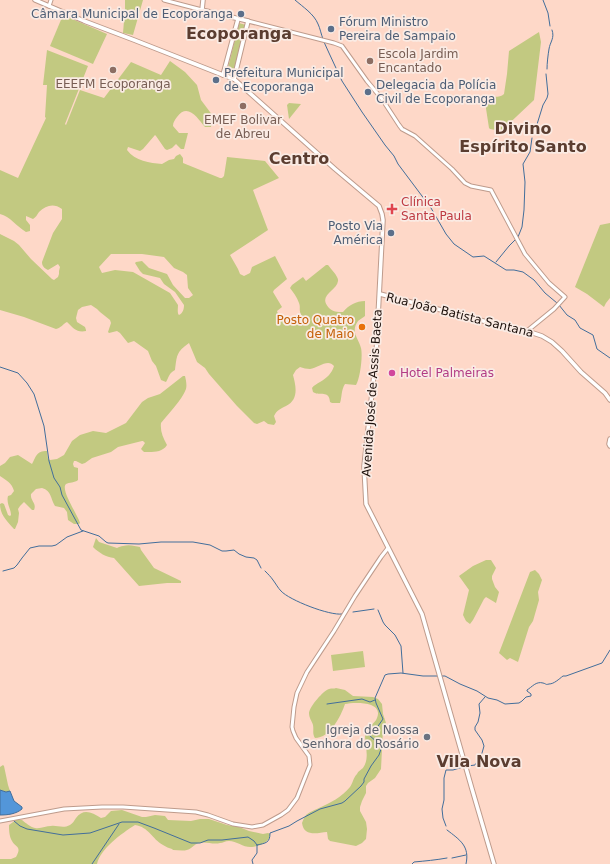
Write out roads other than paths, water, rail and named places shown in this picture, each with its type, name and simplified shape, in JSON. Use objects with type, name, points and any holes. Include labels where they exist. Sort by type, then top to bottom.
[{"type":"main road","points":[[35,0],[84,21],[234,79],[248,21],[202,10],[203,0]]},
{"type":"main road","points":[[223,75],[238,19]]},
{"type":"main road","name":"Avenida José de Assis Baeta","points":[[234,79],[379,206],[382,214],[380,294],[376,356],[364,466],[366,504],[422,614],[494,864]]},
{"type":"main road","name":"Rua João Batista Santana","points":[[380,294],[542,336],[562,351],[581,372],[606,393],[610,400]]},
{"type":"main road","points":[[610,439],[610,446]]},
{"type":"street","points":[[49,6],[51,0]]},
{"type":"street","points":[[164,0],[202,10]]},
{"type":"street","points":[[248,21],[342,46],[366,81],[382,99],[402,129],[415,136],[452,169],[465,183],[471,186],[491,190],[525,254],[549,284],[565,297],[557,306],[527,331]]},
{"type":"street","points":[[0,821],[64,809],[123,807],[196,812],[252,828],[263,825],[284,813],[292,806],[297,798],[310,765],[309,756],[296,738],[292,727],[297,693],[307,672],[355,596],[388,548]]},
{"type":"water","points":[[0,790],[6,792],[10,791],[14,801],[22,807],[22,809],[12,814],[0,815]]},
{"type":"waterway","points":[[295,0],[314,17],[319,26],[323,39]]},
{"type":"waterway","points":[[543,0],[548,13],[550,26]]},
{"type":"waterway","points":[[547,69],[549,49],[553,35],[552,30]]},
{"type":"waterway","points":[[324,42],[342,81],[398,164],[431,208],[446,234],[454,244],[473,257],[484,256],[506,270],[523,272],[534,280],[545,293],[557,303]]},
{"type":"waterway","points":[[534,134],[548,94],[546,74]]},
{"type":"waterway","points":[[518,237],[522,227],[524,210],[525,182],[523,164],[530,152],[532,138]]},
{"type":"waterway","points":[[496,262],[515,240]]},
{"type":"waterway","points":[[559,305],[567,315],[575,320],[580,328],[593,335],[597,349],[610,358]]},
{"type":"waterway","points":[[0,367],[18,373],[34,394],[44,426],[49,461],[54,478],[81,530],[99,536],[108,543],[139,544],[193,542],[210,545],[222,551],[234,550],[246,557],[254,558],[257,560],[261,568]]},
{"type":"waterway","points":[[3,571],[14,568],[30,548],[56,545],[67,537],[83,531]]},
{"type":"waterway","points":[[265,571],[281,591],[292,599],[329,613],[342,614]]},
{"type":"waterway","points":[[353,612],[374,609]]},
{"type":"waterway","points":[[378,610],[383,622],[395,635],[401,646],[403,673]]},
{"type":"waterway","points":[[257,845],[267,842],[270,833],[289,826],[320,809],[342,803],[361,786],[381,749],[378,743],[369,735],[371,730],[376,729],[383,719],[375,698],[385,675],[401,673],[423,676],[445,676],[477,691],[488,698],[505,704],[519,703],[526,697],[531,696],[527,690],[534,685],[538,683],[551,684],[563,676],[602,663],[610,650]]},
{"type":"waterway","points":[[468,766],[475,765],[484,746],[475,730],[475,727],[480,713],[479,704],[485,697]]},
{"type":"waterway","points":[[327,704],[362,699],[370,702],[375,700]]},
{"type":"waterway","points":[[446,826],[442,809],[446,770],[453,770],[463,767]]},
{"type":"waterway","points":[[14,821],[27,829],[63,835],[90,833],[122,822],[138,822],[191,843],[200,843],[208,840],[248,837],[257,845]]},
{"type":"waterway","points":[[92,864],[119,824]]},
{"type":"waterway","points":[[447,830],[463,844],[467,852],[466,864]]},
{"type":"waterway","points":[[253,864],[252,860],[257,853],[257,845]]},
{"type":"waterway","points":[[452,858],[466,855]]},
{"type":"waterway","points":[[412,864],[414,862],[447,858]]},
{"type":"place","name":"Câmara Municipal de Ecoporanga","points":[[241,14]]},
{"type":"place","name":"Fórum Ministro Pereira de Sampaio","points":[[331,29]]},
{"type":"place","name":"Escola Jardim Encantado","points":[[370,61]]},
{"type":"place","name":"EEEFM Ecoporanga","points":[[113,70]]},
{"type":"place","name":"Prefeitura Municipal de Ecoporanga","points":[[216,80]]},
{"type":"place","name":"Delegacia da Polícia Civil de Ecoporanga","points":[[368,92]]},
{"type":"place","name":"EMEF Bolivar de Abreu","points":[[243,106]]},
{"type":"place","name":"Clínica Santa Paula","points":[[392,209]]},
{"type":"place","name":"Posto Via América","points":[[391,233]]},
{"type":"place","name":"Posto Quatro de Maio","points":[[362,327]]},
{"type":"place","name":"Hotel Palmeiras","points":[[392,373]]},
{"type":"place","name":"Igreja de Nossa Senhora do Rosário","points":[[427,737]]},
{"type":"district","name":"Ecoporanga","points":[[239,33]]},
{"type":"district","name":"Divino Espírito Santo","points":[[523,137]]},
{"type":"district","name":"Centro","points":[[299,158]]},
{"type":"district","name":"Vila Nova","points":[[479,761]]}]
